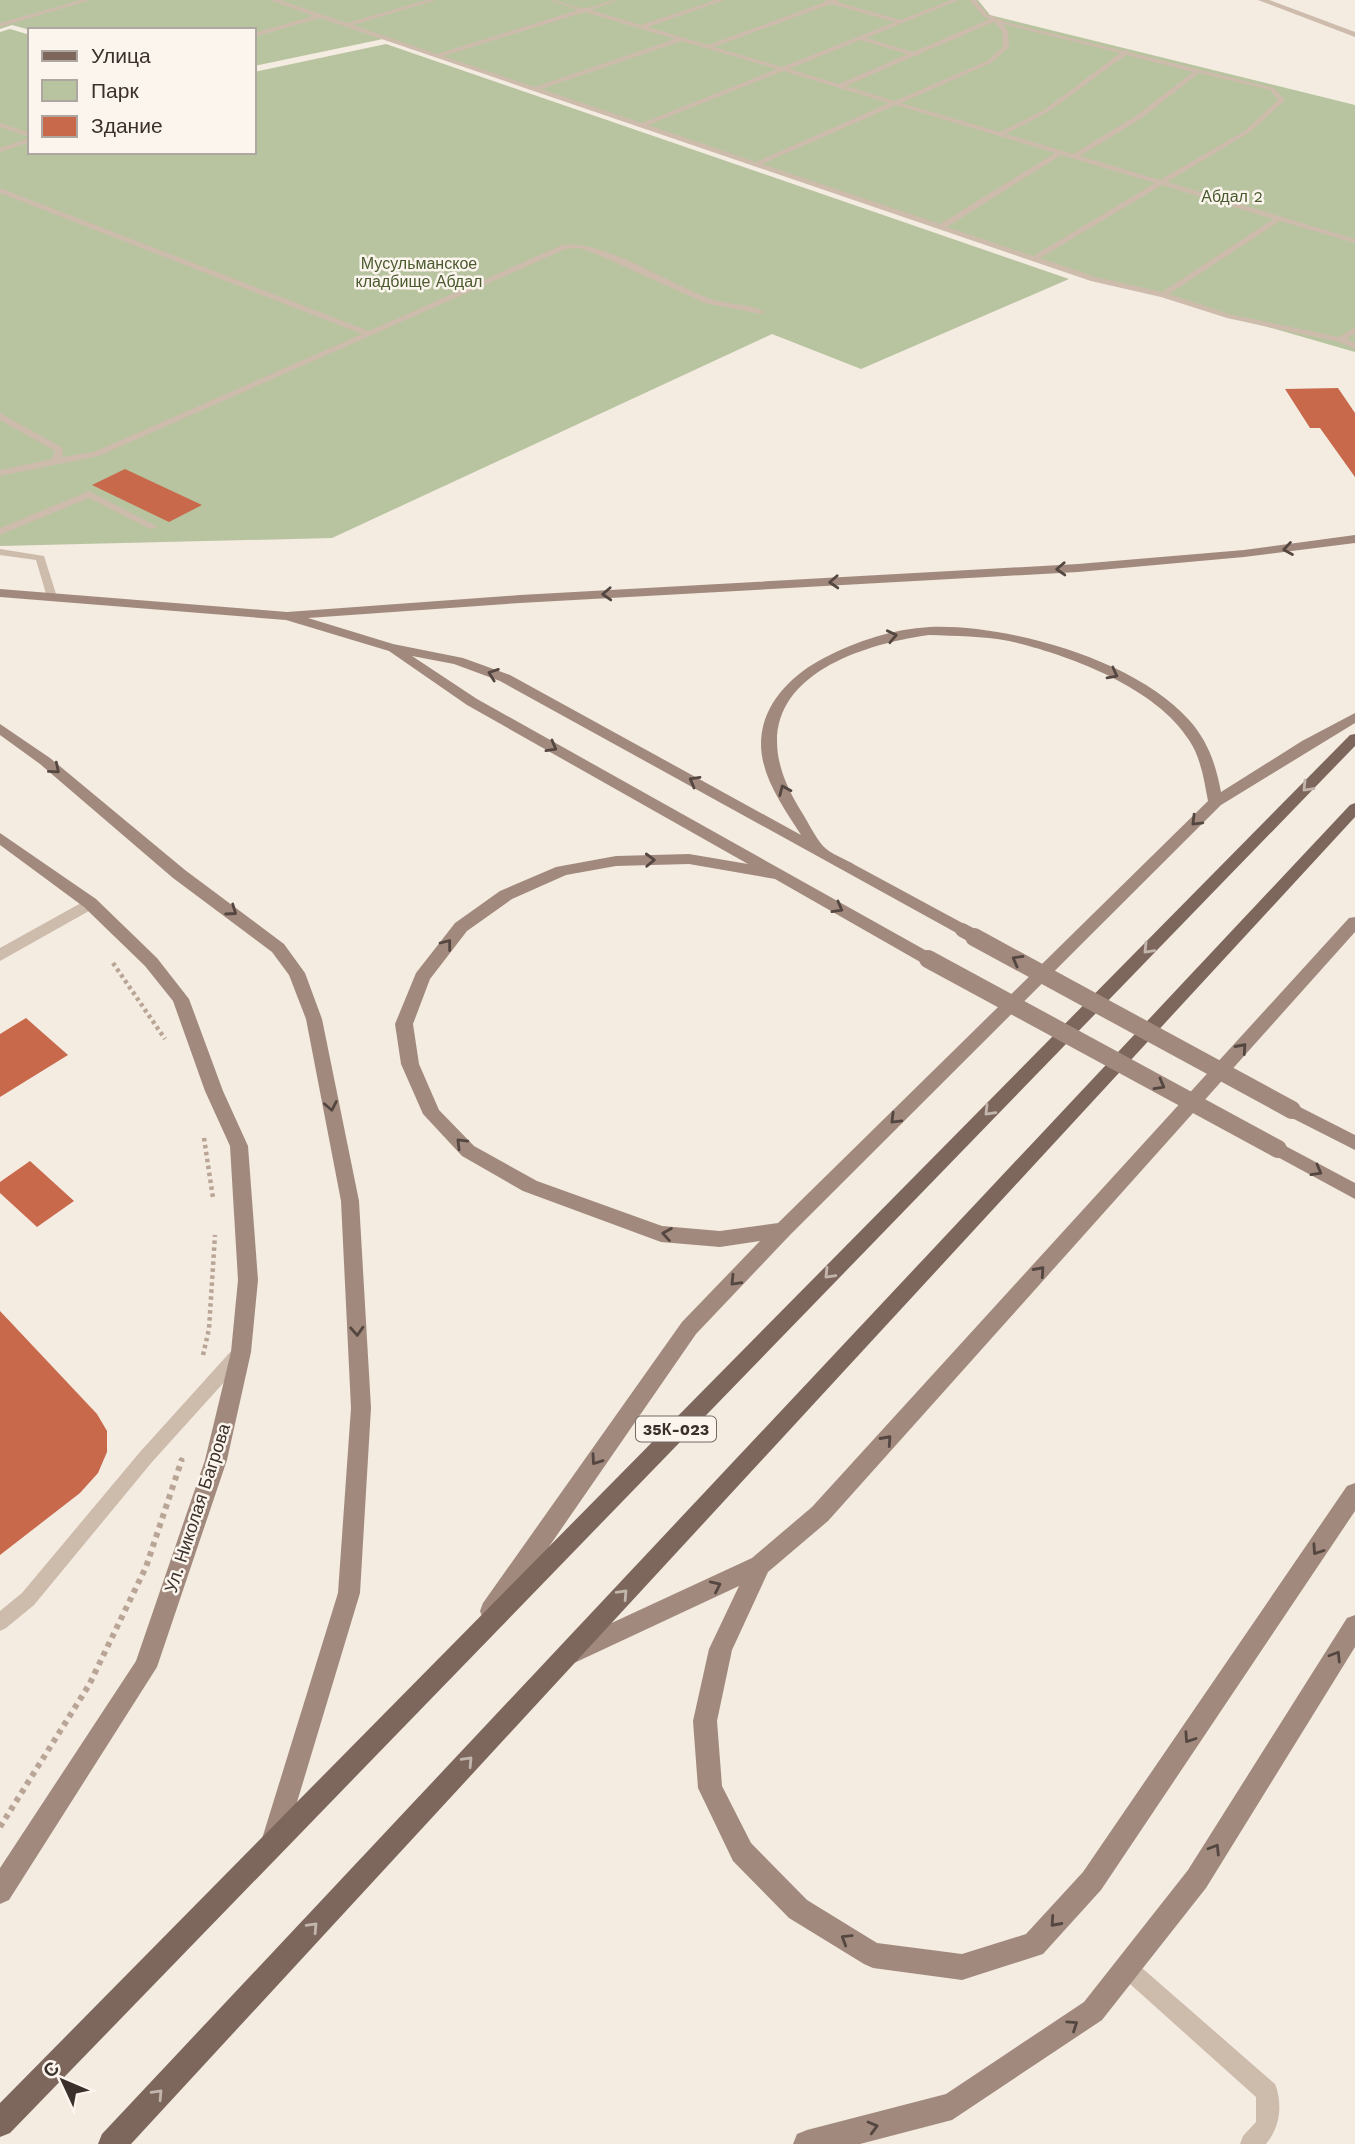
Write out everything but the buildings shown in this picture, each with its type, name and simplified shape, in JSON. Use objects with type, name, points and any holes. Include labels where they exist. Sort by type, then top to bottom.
[{"type":"main road","points":[[0,593],[287,616],[417,605],[1103,567],[1266,553],[1355,539]]},
{"type":"main road","points":[[287,616],[390,647],[458,661],[505,678],[1355,1143]]},
{"type":"main road","points":[[818,849],[788,799],[772,764],[768,733],[779,702],[803,676],[836,654],[870,641],[912,632],[959,631],[1011,637],[1098,666],[1133,684],[1166,706],[1191,731],[1208,758],[1216,802]]},
{"type":"main road","points":[[390,647],[472,702],[928,959],[1355,1192]]},
{"type":"main road","points":[[472,1638],[689,1328],[783,1230],[1216,802],[1355,717]]},
{"type":"main road","points":[[0,728],[45,761],[178,874],[250,924],[278,948],[297,973],[314,1019],[350,1201],[360,1408],[349,1593],[271,1846]]},
{"type":"main road","name":"35К-023","points":[[0,2123],[1355,738]]},
{"type":"main road","points":[[112,2144],[1355,808]]},
{"type":"main road","name":"Ул. Николая Багрова","points":[[0,838],[90,903],[151,962],[181,999],[214,1091],[239,1146],[248,1280],[242,1352],[216,1460],[145,1667],[0,1891]]},
{"type":"main road","points":[[779,874],[690,859],[615,861],[562,871],[506,895],[461,927],[422,977],[404,1024],[410,1064],[432,1114],[468,1151],[530,1186],[661,1234],[720,1239],[783,1230]]},
{"type":"main road","points":[[566,1656],[760,1565],[820,1514],[1355,922]]},
{"type":"main road","points":[[760,1565],[721,1649],[705,1721],[710,1788],[743,1852],[798,1909],[873,1955],[962,1967],[1034,1945],[1092,1881],[1355,1493]]},
{"type":"main road","points":[[807,2144],[952,2106],[1093,2011],[1197,1879],[1355,1626]]},
{"type":"street","points":[[1262,0],[1355,35]]},
{"type":"street","points":[[0,956],[90,903]]},
{"type":"lane","points":[[0,25],[87,0]]},
{"type":"lane","points":[[273,0],[1094,279],[1163,295],[1227,316],[1340,340],[1355,346]]},
{"type":"lane","points":[[346,25],[433,0]]},
{"type":"lane","points":[[552,0],[895,104],[1003,133],[1355,241]]},
{"type":"lane","points":[[435,56],[616,0]]},
{"type":"lane","points":[[641,27],[723,0]]},
{"type":"lane","points":[[823,0],[901,22]]},
{"type":"lane","points":[[643,125],[956,0]]},
{"type":"lane","points":[[974,0],[985,15],[995,19],[1272,89],[1282,100],[1248,131],[1033,259]]},
{"type":"lane","points":[[708,47],[834,1]]},
{"type":"lane","points":[[256,34],[320,16]]},
{"type":"lane","points":[[838,87],[995,19]]},
{"type":"lane","points":[[756,164],[989,62],[1006,47],[1005,31],[995,19]]},
{"type":"lane","points":[[858,38],[917,55]]},
{"type":"lane","points":[[535,89],[681,39]]},
{"type":"lane","points":[[1003,133],[1046,111],[1127,51]]},
{"type":"lane","points":[[1075,156],[1135,122],[1168,98],[1199,70]]},
{"type":"lane","points":[[0,125],[28,136]]},
{"type":"lane","points":[[0,150],[28,138]]},
{"type":"lane","points":[[941,227],[1061,152]]},
{"type":"lane","points":[[0,190],[370,334]]},
{"type":"lane","points":[[1163,295],[1278,219]]},
{"type":"lane","points":[[0,473],[96,454],[565,247],[580,246],[636,266],[708,301],[761,312]]},
{"type":"lane","points":[[1340,340],[1355,329]]},
{"type":"lane","points":[[0,416],[60,450],[56,461]]},
{"type":"lane","points":[[0,532],[89,494],[153,527]]},
{"type":"lane","points":[[0,552],[40,558],[52,597]]},
{"type":"lane","points":[[0,1622],[28,1599],[192,1406],[242,1352]]},
{"type":"lane","points":[[1127,1968],[1267,2092],[1267,2126],[1251,2144]]},
{"type":"path","points":[[104,953],[121,972],[173,1051]]},
{"type":"path","points":[[201,1127],[208,1152],[213,1203]]},
{"type":"path","points":[[0,1827],[89,1685],[146,1567],[184,1450],[209,1329],[215,1229]]},
{"type":"green space","name":"Абдал 2","points":[[0,0],[978,0],[990,15],[1355,105],[1355,352],[1097,278],[383,39],[256,66],[256,28],[28,29],[12,25],[0,29]]},
{"type":"green space","name":"Мусульманское кладбище Абдал","points":[[10,29],[28,34],[28,154],[256,154],[256,72],[386,44],[1069,279],[861,369],[772,334],[332,538],[0,546],[0,32]]}]
